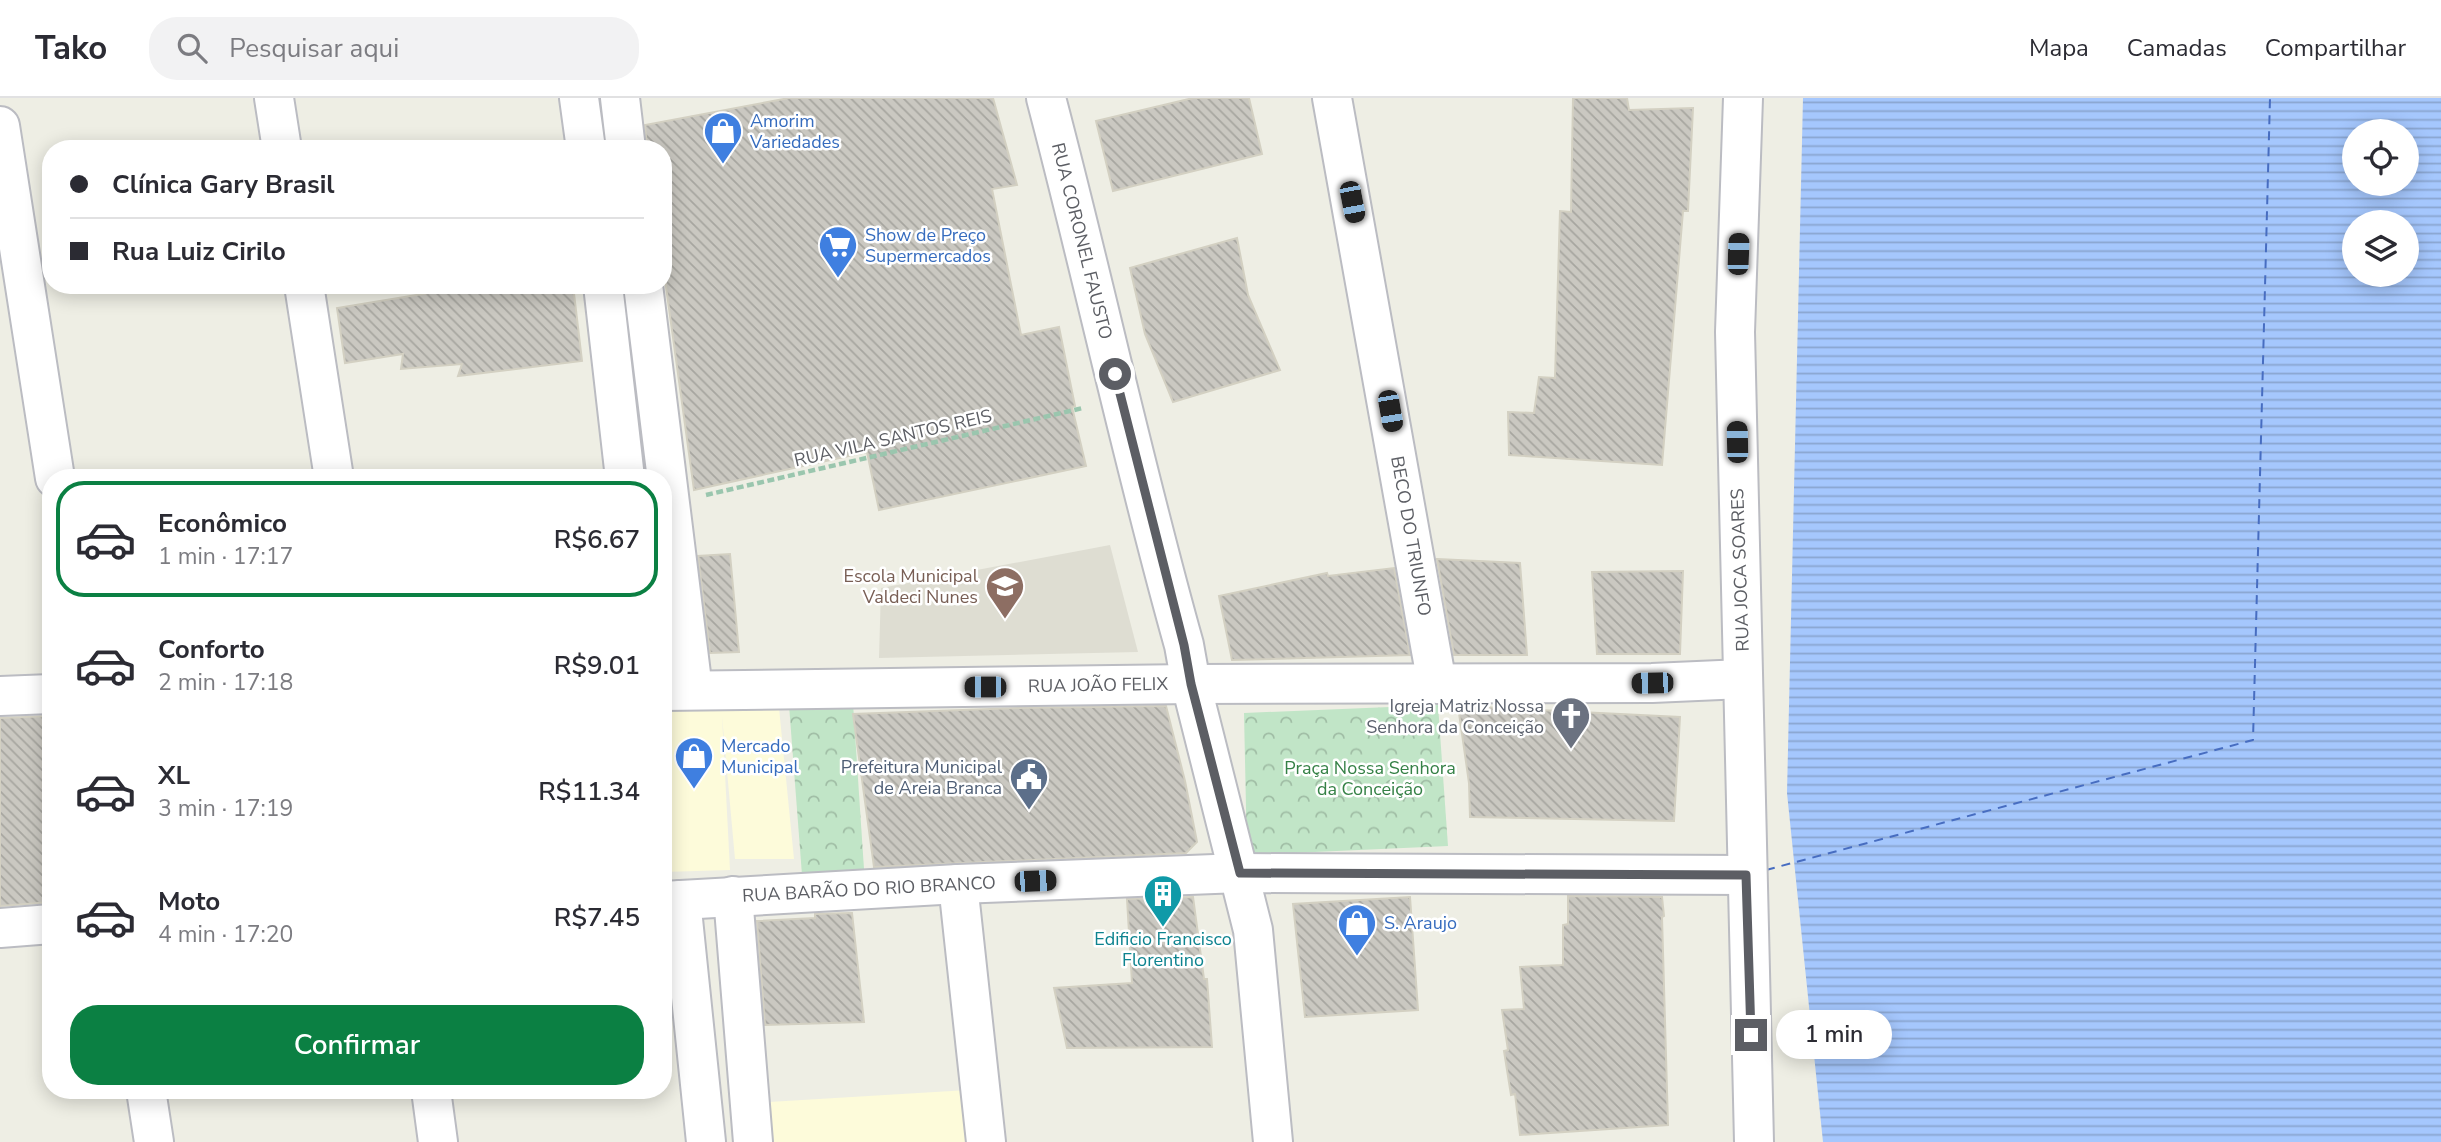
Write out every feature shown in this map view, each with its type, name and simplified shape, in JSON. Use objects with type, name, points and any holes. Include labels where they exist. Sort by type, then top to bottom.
[{"type":"street","points":[[274,98],[281,140]]},
{"type":"street","points":[[579,98],[585,140]]},
{"type":"street","points":[[620,98],[624,140]]},
{"type":"street","name":"RUA CORONEL FAUSTO","points":[[1046,98],[1085,246],[1253,930],[1273,1142]]},
{"type":"street","name":"BECO DO TRIUNFO","points":[[1332,98],[1437,684]]},
{"type":"street","name":"RUA JOCA SOARES","points":[[1743,98],[1735,332],[1754,1142]]},
{"type":"street","points":[[0,126],[54,469]]},
{"type":"street","points":[[304,294],[333,469]]},
{"type":"street","points":[[604,294],[624,469]]},
{"type":"street","points":[[644,294],[666,469]]},
{"type":"street","points":[[608,327],[647,323]]},
{"type":"street","points":[[620,421],[659,416]]},
{"type":"street","points":[[672,549],[678,690]]},
{"type":"street","name":"RUA JOÃO FELIX","points":[[678,690],[1191,684],[1652,683],[1743,679]]},
{"type":"street","points":[[0,696],[42,694]]},
{"type":"street","name":"RUA BARÃO DO RIO BRANCO","points":[[672,901],[958,884],[1240,873],[1746,875]]},
{"type":"street","points":[[958,884],[986,1142]]},
{"type":"street","points":[[733,896],[752,1142]]},
{"type":"street","points":[[672,901],[706,1142]]},
{"type":"street","points":[[0,928],[42,925]]},
{"type":"street","points":[[147,1099],[154,1142]]},
{"type":"street","points":[[432,1099],[438,1142]]},
{"type":"path","name":"RUA VILA SANTOS REIS","points":[[672,502],[1121,400]]},
{"type":"shaded area","name":"Escola Municipal Valdeci Nunes","points":[[1110,545],[1138,652],[879,658],[881,588]]},
{"type":"shaded area","points":[[779,708],[794,859],[735,859],[722,716],[730,870],[672,872],[672,711]]},
{"type":"shaded area","points":[[968,1090],[974,1142],[773,1142],[769,1102]]},
{"type":"green space","points":[[853,703],[864,869],[802,875],[789,705]]},
{"type":"green space","name":"Praça Nossa Senhora da Conceição","points":[[1438,705],[1448,846],[1247,855],[1244,713]]},
{"type":"water","points":[[1803,98],[2441,98],[2441,1142],[1823,1142],[1787,793]]},
{"type":"building","points":[[789,98],[993,98],[1017,185],[992,189],[1021,335],[1059,327],[1075,406],[1072,407],[1086,466],[879,510],[867,452],[694,490],[667,294],[672,294],[672,140],[646,140],[645,125]]},
{"type":"building","points":[[1193,98],[1249,98],[1262,154],[1113,191],[1096,121]]},
{"type":"building","points":[[1573,98],[1627,98],[1629,110],[1693,108],[1688,211],[1683,211],[1662,465],[1509,455],[1508,412],[1534,413],[1539,377],[1555,378],[1560,211],[1571,212]]},
{"type":"building","points":[[1237,238],[1248,295],[1280,370],[1173,402],[1145,334],[1130,268]]},
{"type":"building","points":[[422,294],[574,294],[582,361],[458,376],[462,364],[401,369],[403,354],[345,363],[337,308]]},
{"type":"building","points":[[730,554],[739,652],[710,653],[698,556]]},
{"type":"building","points":[[1437,559],[1520,563],[1527,655],[1454,655]]},
{"type":"building","points":[[1394,568],[1410,655],[1232,660],[1219,596],[1327,573],[1328,576]]},
{"type":"building","points":[[1683,571],[1680,654],[1597,654],[1592,572]]},
{"type":"building","name":"Prefeitura Municipal de Areia Branca","points":[[1166,706],[1197,842],[1186,853],[874,867],[853,714]]},
{"type":"building","name":"Igreja Matriz Nossa Senhora da Conceição","points":[[1458,706],[1680,717],[1674,821],[1470,817],[1469,783]]},
{"type":"building","points":[[42,716],[42,903],[0,906],[0,718]]},
{"type":"building","points":[[1568,896],[1662,897],[1668,1125],[1520,1135],[1515,1094],[1511,1095],[1504,1051],[1508,1050],[1502,1010],[1524,1009],[1520,967],[1563,965],[1563,925],[1568,924]]},
{"type":"building","points":[[1193,897],[1204,979],[1207,979],[1212,1047],[1067,1048],[1054,988],[1132,983],[1127,899]]},
{"type":"building","name":"S. Araujo","points":[[1410,897],[1418,1010],[1305,1017],[1293,904]]},
{"type":"building","points":[[852,913],[864,1022],[765,1025],[757,921],[815,918],[815,914]]},
{"type":"ferry route","points":[[1766,870],[2253,740],[2270,98]]},
{"type":"place","name":"Amorim Variedades","points":[[723,165]]},
{"type":"place","name":"Show de Preço Supermercados","points":[[838,279]]},
{"type":"place","name":"Escola Municipal Valdeci Nunes","points":[[1005,620]]},
{"type":"place","name":"Igreja Matriz Nossa Senhora da Conceição","points":[[1571,750]]},
{"type":"place","name":"Mercado Municipal","points":[[694,790]]},
{"type":"place","name":"Prefeitura Municipal de Areia Branca","points":[[1029,811]]},
{"type":"place","name":"Edificio Francisco Florentino","points":[[1163,928]]},
{"type":"place","name":"S. Araujo","points":[[1357,957]]},
{"type":"route","points":[[1115,374],[1240,873],[1746,875],[1751,1035]]}]
